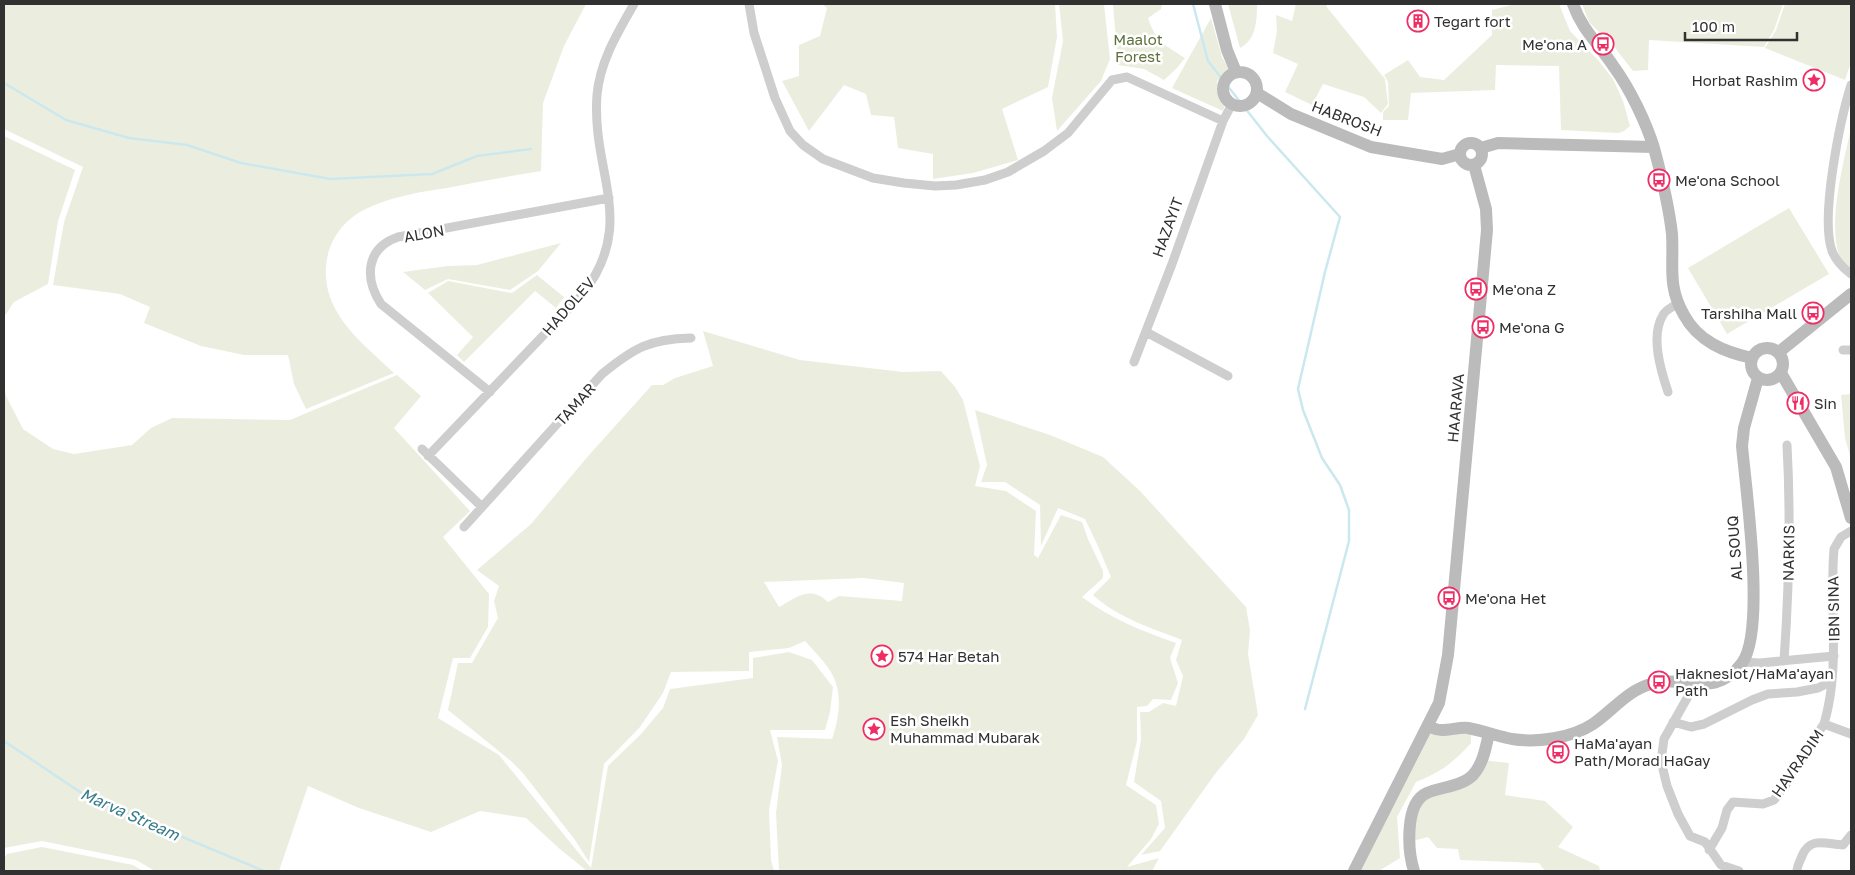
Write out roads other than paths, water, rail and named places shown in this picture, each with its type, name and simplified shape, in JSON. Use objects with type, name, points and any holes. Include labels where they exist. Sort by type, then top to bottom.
[{"type":"main road","points":[[1215,4],[1227,50],[1236,72]]},
{"type":"main road","points":[[1573,4],[1584,29],[1614,65],[1625,83],[1653,147],[1672,234],[1672,280],[1678,303],[1695,332],[1712,344],[1732,354],[1752,358]]},
{"type":"main road","points":[[1236,72],[1248,73],[1256,82],[1257,94],[1249,104],[1243,106],[1232,104],[1225,98],[1223,86],[1230,75],[1236,72]]},
{"type":"main road","name":"HABROSH","points":[[1257,94],[1291,114],[1371,147],[1442,159],[1460,154]]},
{"type":"main road","points":[[1469,143],[1475,143],[1481,148],[1482,157],[1477,164],[1465,164],[1462,162],[1460,154],[1462,147],[1469,143]]},
{"type":"main road","points":[[1481,148],[1498,143],[1653,147]]},
{"type":"main road","name":"HAARAVA","points":[[1354,871],[1439,703],[1448,655],[1487,230],[1486,209],[1474,165]]},
{"type":"main road","points":[[1779,352],[1851,294]]},
{"type":"main road","points":[[1764,348],[1774,349],[1779,352],[1784,362],[1781,373],[1773,379],[1758,378],[1752,371],[1754,353],[1764,348]]},
{"type":"main road","points":[[1781,373],[1836,467],[1851,518]]},
{"type":"main road","name":"AL SOUQ","points":[[1428,726],[1441,730],[1466,728],[1514,739],[1529,740],[1576,733],[1592,724],[1617,704],[1646,685],[1662,680],[1677,680],[1706,685],[1716,683],[1725,679],[1742,662],[1751,631],[1754,603],[1742,446],[1744,428],[1758,378]]},
{"type":"main road","points":[[1414,871],[1409,848],[1409,834],[1410,821],[1418,800],[1427,793],[1448,788],[1472,776],[1485,754],[1490,733]]},
{"type":"street","name":"HADOLEV","points":[[482,507],[425,452],[490,392],[590,285],[606,253],[611,219],[597,133],[597,94],[608,52],[634,4]]},
{"type":"street","points":[[749,4],[754,33],[775,98],[790,131],[803,145],[823,160],[873,178],[904,184],[935,186],[956,185],[985,180],[1008,172],[1044,151],[1068,133],[1112,80],[1127,77],[1223,121]]},
{"type":"street","points":[[1851,85],[1836,144],[1830,193],[1829,236],[1832,251],[1840,265],[1851,274]]},
{"type":"street","name":"HAZAYIT","points":[[1134,362],[1223,121],[1232,104]]},
{"type":"street","name":"ALON","points":[[490,392],[381,304],[375,296],[370,276],[374,255],[389,240],[398,237],[609,198]]},
{"type":"street","points":[[1668,392],[1658,362],[1658,336],[1663,314],[1678,303]]},
{"type":"street","points":[[1146,332],[1228,376]]},
{"type":"street","name":"TAMAR","points":[[464,527],[602,374],[624,356],[654,341],[691,338]]},
{"type":"street","name":"NARKIS","points":[[1784,661],[1788,598],[1789,488],[1787,445]]},
{"type":"street","name":"IBN SINA","points":[[1824,724],[1832,681],[1834,656],[1832,566],[1834,549],[1841,537],[1851,531]]},
{"type":"street","points":[[1742,662],[1760,664],[1834,656]]},
{"type":"street","points":[[1673,722],[1691,727],[1704,724],[1768,694],[1804,691],[1818,688],[1832,681]]},
{"type":"street","points":[[1694,684],[1664,739],[1661,761],[1667,786],[1678,814],[1690,836],[1705,842],[1721,865],[1739,871]]},
{"type":"street","points":[[1824,724],[1851,734]]},
{"type":"street","name":"HAVRADIM","points":[[1709,850],[1722,828],[1727,810],[1733,802],[1763,804],[1774,800],[1824,724]]},
{"type":"street","points":[[1797,871],[1804,850],[1809,844],[1815,842],[1843,845],[1851,835]]},
{"type":"waterway","points":[[1193,4],[1208,61],[1267,136],[1340,217],[1325,272],[1298,389],[1303,410],[1322,458],[1340,485],[1349,510],[1349,541],[1305,709]]},
{"type":"waterway","points":[[4,83],[66,120],[129,138],[187,145],[241,163],[330,179],[432,174],[477,156],[531,149]]},
{"type":"waterway","name":"Marva Stream","points":[[4,741],[89,798],[264,871]]},
{"type":"place","name":"Tegart fort","points":[[1418,21]]},
{"type":"place","name":"Me'ona A","points":[[1603,44]]},
{"type":"place","name":"Horbat Rashim","points":[[1814,80]]},
{"type":"place","name":"Me'ona School","points":[[1659,180]]},
{"type":"place","name":"Me'ona Z","points":[[1476,289]]},
{"type":"place","name":"Tarshiha Mall","points":[[1813,313]]},
{"type":"place","name":"Me'ona G","points":[[1483,327]]},
{"type":"place","name":"Sin","points":[[1798,403]]},
{"type":"place","name":"Me'ona Het","points":[[1449,598]]},
{"type":"place","name":"574 Har Betah","points":[[882,656]]},
{"type":"place","name":"Haknesiot/HaMa'ayan Path","points":[[1659,682]]},
{"type":"place","name":"Esh Sheikh Muhammad Mubarak","points":[[874,729]]},
{"type":"place","name":"HaMa'ayan Path/Morad HaGay","points":[[1558,752]]},
{"type":"park label","name":"Maalot Forest","points":[[1138,48]]}]
